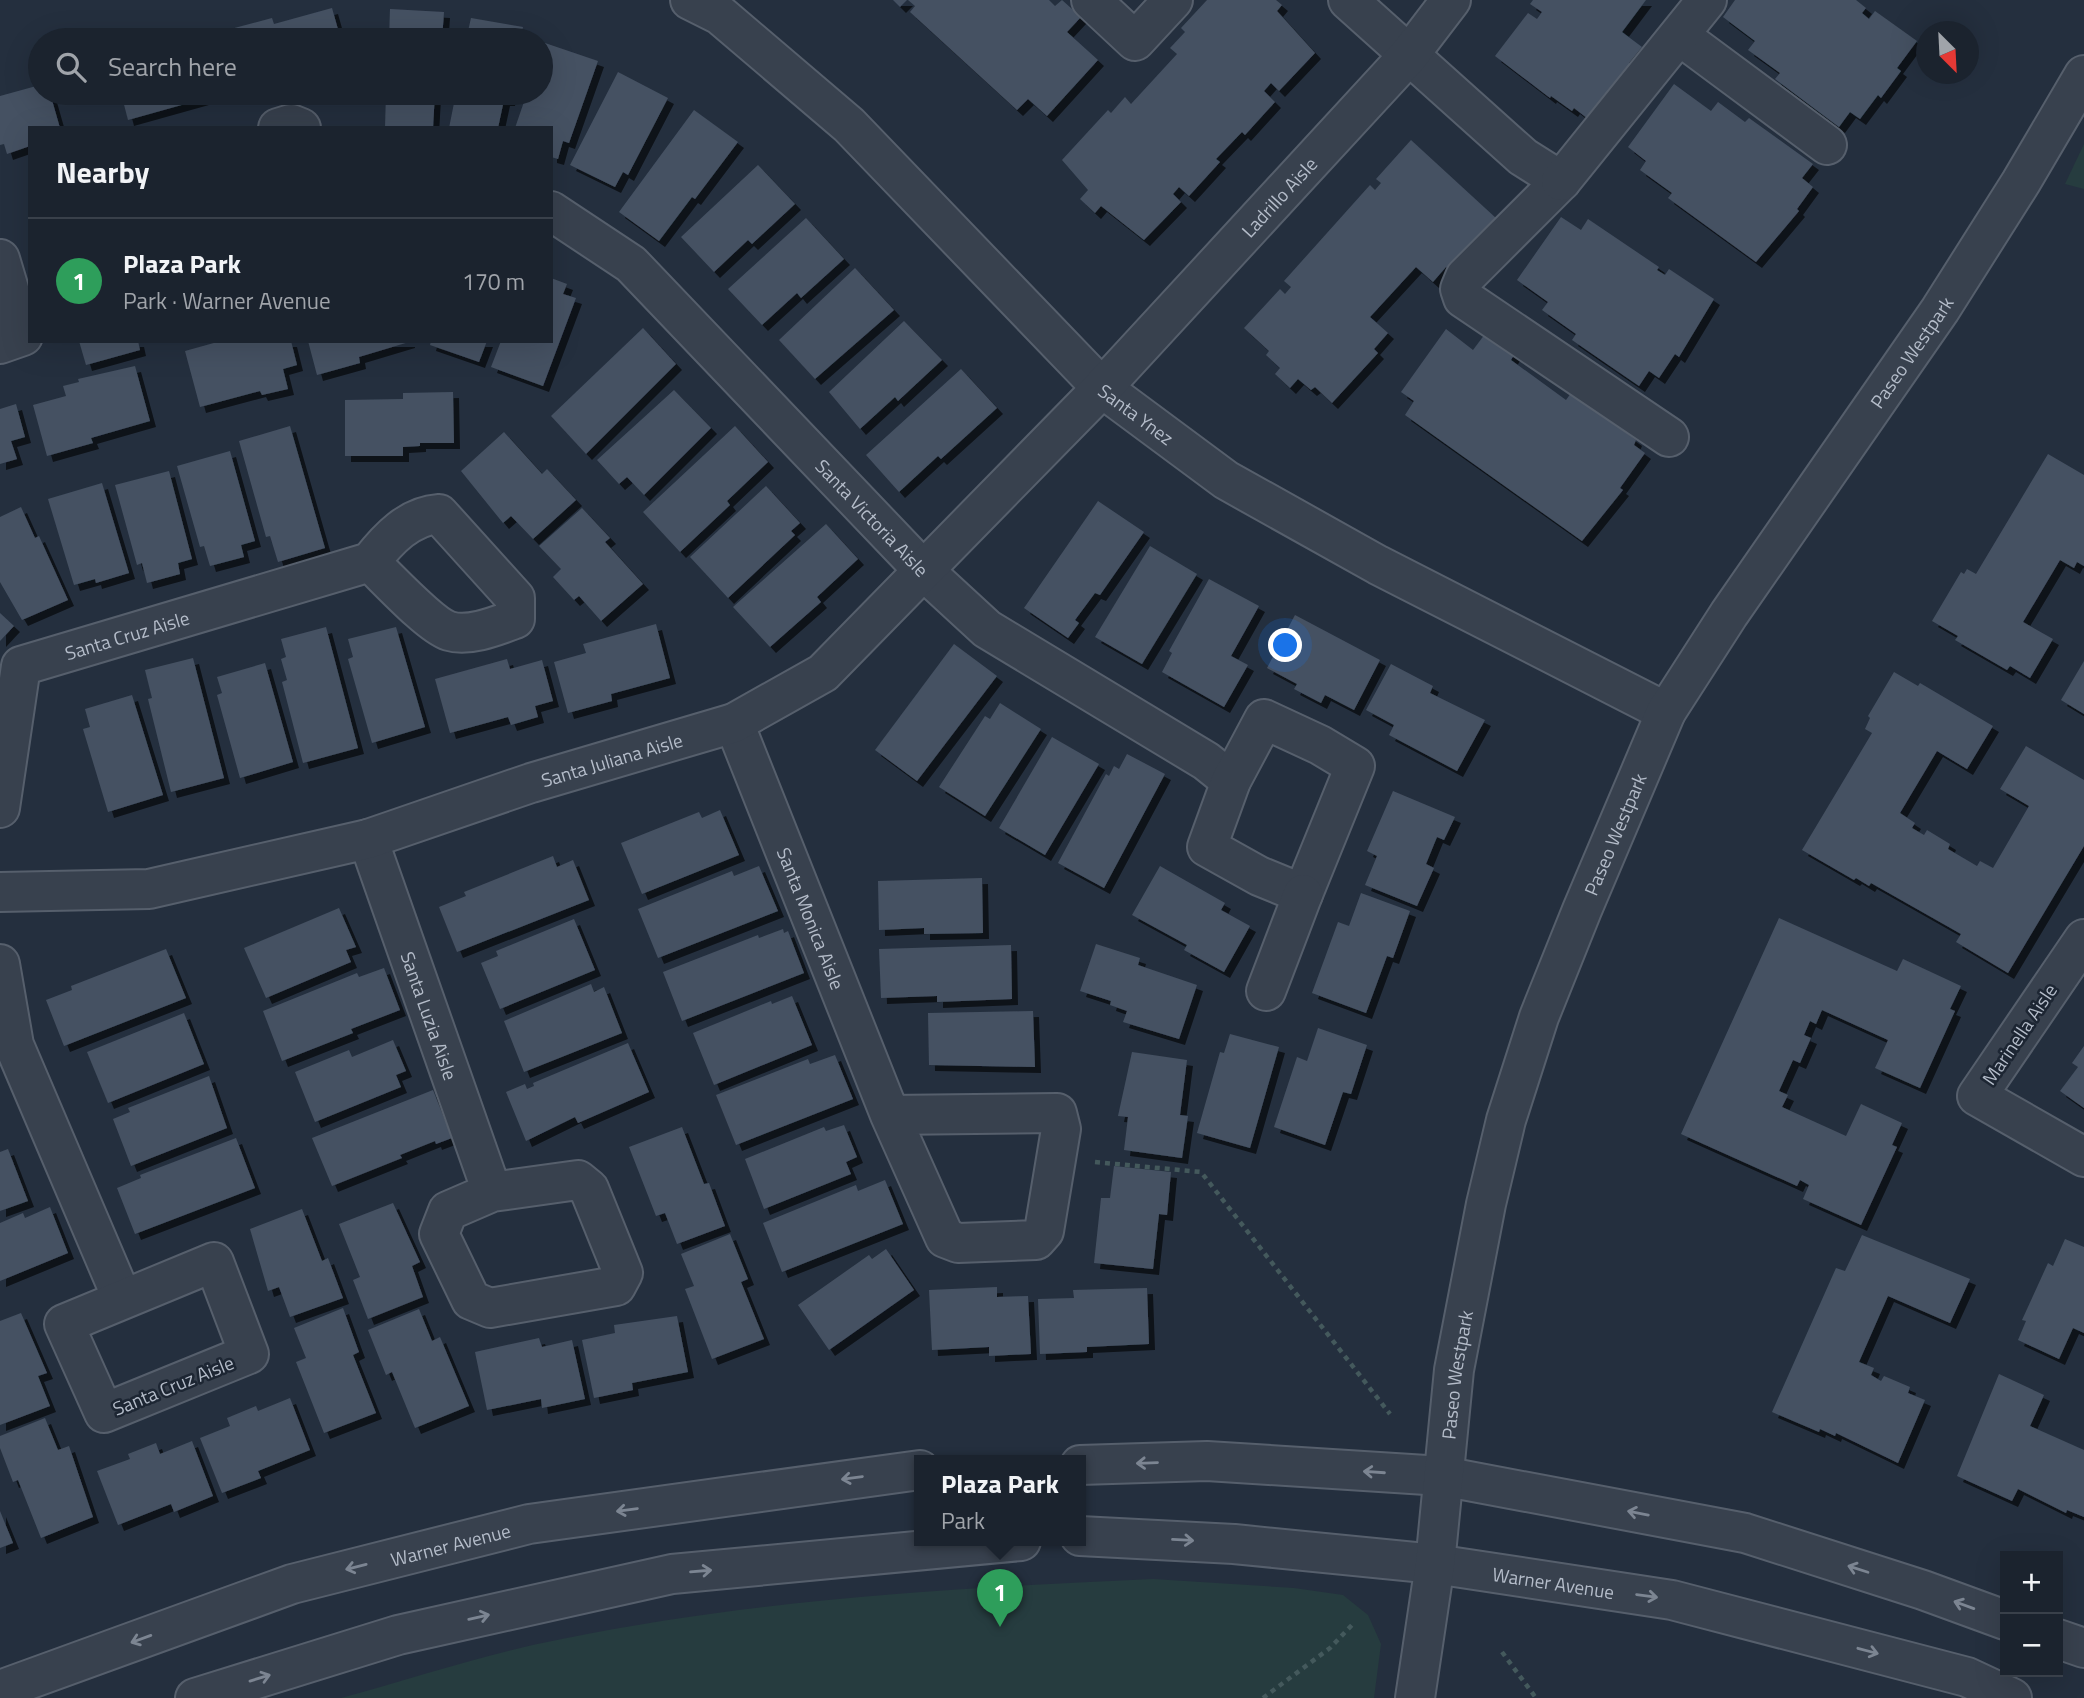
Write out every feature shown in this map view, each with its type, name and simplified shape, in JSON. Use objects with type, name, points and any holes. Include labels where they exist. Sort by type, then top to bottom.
[{"type":"street","name":"Santa Ynez","points":[[690,0],[720,15],[849,125],[1102,388],[1226,480],[1377,565],[1666,712]]},
{"type":"street","points":[[1091,0],[1135,41],[1173,0]]},
{"type":"street","points":[[1348,0],[1523,157],[1561,181]]},
{"type":"street","name":"Ladrillo Aisle","points":[[1102,388],[1409,55],[1451,0]]},
{"type":"street","points":[[1669,437],[1463,298],[1460,289],[1465,277],[1561,181],[1707,0]]},
{"type":"street","points":[[1680,36],[1827,145]]},
{"type":"street","name":"Paseo Westpark","points":[[1415,1698],[1434,1564],[1454,1370],[1486,1204],[1506,1120],[1539,1017],[1666,712],[1729,614],[1940,310],[2021,182],[2084,75]]},
{"type":"street","name":"Santa Victoria Aisle","points":[[553,212],[631,264],[924,571],[987,629],[1206,761],[1231,781]]},
{"type":"street","points":[[0,259],[23,336],[0,344]]},
{"type":"street","name":"Santa Juliana Aisle","points":[[0,892],[149,889],[369,839],[531,783],[734,723],[823,673],[1102,388]]},
{"type":"street","name":"Santa Cruz Aisle","points":[[0,808],[21,666],[370,562]]},
{"type":"street","points":[[1266,991],[1355,766],[1320,745],[1264,719],[1231,781],[1207,847],[1259,876],[1303,894]]},
{"type":"street","name":"Santa Monica Aisle","points":[[734,723],[890,1115],[945,1238],[958,1243],[1036,1240],[1044,1231],[1061,1129],[1056,1114],[890,1115]]},
{"type":"street","name":"Santa Luzia Aisle","points":[[369,839],[492,1192]]},
{"type":"street","name":"Marinella Aisle","points":[[2084,939],[1977,1096],[2084,1157]]},
{"type":"street","points":[[0,964],[14,1045],[122,1298]]},
{"type":"street","points":[[578,1180],[589,1189],[623,1273],[617,1286],[490,1308],[471,1300],[439,1234],[447,1211],[492,1192],[578,1180]]},
{"type":"street","name":"Santa Cruz Aisle","points":[[214,1262],[249,1354],[104,1413],[64,1324],[122,1298],[214,1262]]},
{"type":"street","points":[[1086,1465],[1207,1461],[1442,1476],[1745,1532],[2000,1618]]},
{"type":"street","name":"Warner Avenue","points":[[0,1690],[292,1584],[529,1524],[914,1471]]},
{"type":"street","name":"Warner Avenue","points":[[1086,1536],[1234,1544],[1434,1564],[1672,1600],[1967,1677],[2012,1698]]},
{"type":"street","points":[[194,1698],[398,1635],[673,1574],[968,1546]]},
{"type":"street","points":[[2063,1641],[2084,1648]]},
{"type":"path","points":[[1056,1159],[1201,1172],[1390,1414]]},
{"type":"path","points":[[1263,1698],[1330,1648],[1352,1625]]},
{"type":"path","points":[[1502,1652],[1536,1698]]},
{"type":"green space","points":[[2084,144],[2084,189],[2065,184]]},
{"type":"green space","points":[[1153,1579],[1294,1588],[1343,1595],[1368,1615],[1381,1644],[1374,1698],[341,1698],[534,1645],[709,1614],[930,1591]]},
{"type":"building","points":[[893,0],[907,0],[900,7]]},
{"type":"building","points":[[908,0],[1049,0],[1055,6],[1062,0],[1081,17],[1067,32],[1098,60],[1047,116],[1028,99],[1017,110],[910,12],[915,6]]},
{"type":"building","points":[[1207,0],[1276,0],[1282,5],[1277,11],[1315,53],[1279,91],[1271,83],[1264,91],[1275,102],[1245,135],[1242,132],[1216,159],[1220,162],[1189,196],[1179,187],[1173,194],[1181,202],[1144,240],[1101,206],[1095,213],[1080,199],[1088,190],[1062,160],[1108,110],[1111,113],[1125,97],[1131,104],[1177,54],[1170,48],[1185,32],[1181,28]]},
{"type":"building","points":[[1533,0],[1646,0],[1622,32],[1642,47],[1629,63],[1634,67],[1592,122],[1574,108],[1572,111],[1551,96],[1550,98],[1495,56],[1528,13],[1537,19],[1542,12],[1530,4]]},
{"type":"building","points":[[1735,0],[1856,0],[1866,8],[1862,13],[1869,19],[1875,11],[1916,42],[1897,68],[1901,71],[1881,98],[1878,95],[1860,119],[1850,112],[1839,127],[1775,79],[1780,73],[1748,50],[1755,41],[1723,17]]},
{"type":"building","points":[[332,8],[338,28],[234,28],[272,18],[274,24]]},
{"type":"building","points":[[390,9],[444,12],[443,28],[389,28]]},
{"type":"building","points":[[471,18],[523,27],[523,28],[469,28]]},
{"type":"building","points":[[553,46],[598,61],[569,143],[563,141],[558,159],[553,158],[553,126],[516,126],[523,105],[553,105]]},
{"type":"building","points":[[618,72],[668,98],[628,175],[623,172],[615,187],[570,165]]},
{"type":"building","points":[[1674,84],[1711,111],[1718,102],[1745,122],[1749,118],[1813,164],[1802,178],[1813,187],[1797,209],[1799,211],[1756,262],[1668,198],[1672,193],[1640,170],[1646,161],[1628,147]]},
{"type":"building","points":[[28,88],[28,105],[53,105],[59,126],[28,126],[28,147],[7,154],[4,144],[0,145],[0,96]]},
{"type":"building","points":[[124,105],[182,105],[128,120]]},
{"type":"building","points":[[386,105],[434,105],[433,126],[385,126]]},
{"type":"building","points":[[454,105],[503,105],[498,126],[449,126]]},
{"type":"building","points":[[694,110],[738,142],[659,241],[619,212]]},
{"type":"building","points":[[1411,140],[1497,219],[1450,270],[1446,267],[1433,282],[1416,267],[1370,317],[1388,333],[1374,349],[1378,353],[1332,403],[1315,387],[1311,390],[1298,379],[1290,388],[1275,374],[1280,368],[1266,355],[1269,351],[1244,328],[1280,289],[1285,294],[1291,287],[1284,281],[1370,185],[1375,190],[1381,183],[1376,179]]},
{"type":"building","points":[[758,165],[795,204],[752,244],[748,240],[714,272],[681,237]]},
{"type":"building","points":[[1561,217],[1581,230],[1588,219],[1659,267],[1657,270],[1665,275],[1669,269],[1714,299],[1679,357],[1675,354],[1659,378],[1649,371],[1639,386],[1572,340],[1576,334],[1542,310],[1548,302],[1517,280]]},
{"type":"building","points":[[806,218],[844,259],[801,298],[797,293],[762,325],[728,289]]},
{"type":"building","points":[[855,268],[894,310],[815,379],[779,340]]},
{"type":"building","points":[[553,279],[567,284],[563,294],[576,298],[543,386],[491,367],[500,343],[553,343]]},
{"type":"building","points":[[904,321],[942,360],[898,401],[895,397],[860,429],[829,392]]},
{"type":"building","points":[[643,328],[676,364],[586,454],[551,416]]},
{"type":"building","points":[[1446,329],[1473,350],[1485,334],[1514,355],[1511,360],[1566,400],[1571,393],[1636,440],[1634,445],[1645,453],[1620,488],[1623,490],[1582,541],[1405,415],[1414,401],[1401,392]]},
{"type":"building","points":[[80,343],[138,343],[140,350],[86,365]]},
{"type":"building","points":[[214,343],[292,343],[297,365],[283,369],[288,389],[262,395],[260,391],[200,407],[185,351]]},
{"type":"building","points":[[309,343],[406,343],[359,357],[360,363],[317,375]]},
{"type":"building","points":[[430,343],[486,343],[479,362]]},
{"type":"building","points":[[135,366],[150,421],[91,438],[93,443],[47,456],[33,405],[66,396],[63,386],[79,382],[78,379]]},
{"type":"building","points":[[961,369],[997,408],[941,459],[938,456],[899,492],[866,455]]},
{"type":"building","points":[[674,390],[711,428],[644,495],[627,477],[619,484],[597,460]]},
{"type":"building","points":[[453,392],[454,443],[420,443],[420,446],[403,447],[403,456],[345,456],[345,400],[403,399],[403,393]]},
{"type":"building","points":[[16,404],[25,437],[11,441],[17,459],[0,464],[0,409]]},
{"type":"building","points":[[290,426],[325,548],[278,562],[270,536],[266,537],[239,441]]},
{"type":"building","points":[[735,426],[768,462],[727,501],[730,505],[680,552],[643,512]]},
{"type":"building","points":[[504,432],[542,474],[547,469],[576,500],[533,539],[511,516],[503,523],[461,471]]},
{"type":"building","points":[[230,451],[255,541],[241,545],[244,557],[210,566],[204,546],[200,547],[177,466]]},
{"type":"building","points":[[2048,454],[2084,475],[2084,566],[2077,562],[2074,568],[2060,560],[2023,622],[2053,639],[2030,678],[2010,666],[2007,670],[1955,640],[1958,636],[1932,621],[1961,572],[1964,574],[1967,569],[1976,574]]},
{"type":"building","points":[[169,471],[192,559],[178,563],[180,574],[147,583],[142,563],[137,565],[115,485]]},
{"type":"building","points":[[102,483],[129,573],[96,583],[95,579],[74,585],[48,499]]},
{"type":"building","points":[[766,486],[800,523],[791,531],[795,535],[728,598],[690,557]]},
{"type":"building","points":[[1098,501],[1144,532],[1100,595],[1095,593],[1075,620],[1079,623],[1068,638],[1024,608]]},
{"type":"building","points":[[21,507],[35,538],[39,536],[68,600],[22,620],[0,582],[0,517]]},
{"type":"building","points":[[582,508],[610,538],[605,542],[643,584],[601,621],[579,596],[574,600],[553,577],[561,569],[539,546]]},
{"type":"building","points":[[826,524],[858,559],[817,597],[821,602],[770,647],[733,607]]},
{"type":"building","points":[[1150,546],[1197,574],[1142,664],[1095,637]]},
{"type":"building","points":[[1209,579],[1259,606],[1231,656],[1248,665],[1224,707],[1162,672],[1172,653],[1169,651]]},
{"type":"building","points":[[0,613],[14,626],[0,641]]},
{"type":"building","points":[[1295,615],[1380,660],[1354,710],[1325,695],[1321,703],[1294,689],[1297,684],[1267,668]]},
{"type":"building","points":[[656,624],[670,678],[611,694],[612,701],[568,713],[554,662],[586,653],[583,644]]},
{"type":"building","points":[[326,627],[358,748],[303,763],[282,682],[287,680],[281,659],[286,657],[281,639]]},
{"type":"building","points":[[396,627],[425,727],[372,743],[348,659],[353,657],[348,639]]},
{"type":"building","points":[[954,644],[997,676],[917,781],[875,750]]},
{"type":"building","points":[[193,658],[224,778],[171,792],[148,699],[152,698],[145,670]]},
{"type":"building","points":[[507,659],[510,669],[542,660],[553,701],[535,706],[538,717],[511,725],[508,717],[450,733],[435,679]]},
{"type":"building","points":[[2084,661],[2084,714],[2061,700]]},
{"type":"building","points":[[265,663],[293,762],[240,778],[217,695],[222,693],[217,677]]},
{"type":"building","points":[[1391,664],[1433,686],[1430,693],[1485,720],[1457,771],[1389,735],[1394,725],[1366,710]]},
{"type":"building","points":[[1894,672],[1918,686],[1920,683],[1993,726],[1967,769],[1937,751],[1900,813],[1915,823],[1912,828],[1924,835],[1927,830],[1950,844],[1948,849],[1977,866],[1980,861],[1993,868],[2029,806],[2000,789],[2026,746],[2084,780],[2084,846],[2008,973],[1956,942],[1961,934],[1871,883],[1869,886],[1856,878],[1854,880],[1802,850],[1872,733],[1865,729],[1870,718],[1868,716]]},
{"type":"building","points":[[132,695],[163,795],[108,812],[83,729],[90,727],[85,709]]},
{"type":"building","points":[[1000,703],[1041,729],[985,816],[939,787],[985,716],[990,719]]},
{"type":"building","points":[[1052,737],[1099,764],[1045,855],[999,828]]},
{"type":"building","points":[[1127,754],[1165,774],[1104,888],[1058,863],[1106,774],[1109,776],[1114,766],[1119,769]]},
{"type":"building","points":[[1393,791],[1455,817],[1444,840],[1437,837],[1426,864],[1434,868],[1417,906],[1365,885],[1377,856],[1367,851]]},
{"type":"building","points":[[720,810],[739,855],[642,894],[621,843],[699,812],[702,818]]},
{"type":"building","points":[[553,856],[557,867],[573,860],[589,900],[457,952],[439,907],[466,896],[464,892]]},
{"type":"building","points":[[759,866],[778,911],[658,958],[638,909],[732,871],[734,876]]},
{"type":"building","points":[[1160,866],[1225,903],[1221,910],[1250,926],[1224,972],[1184,950],[1187,945],[1132,915]]},
{"type":"building","points":[[982,878],[983,933],[924,934],[924,928],[879,930],[878,881]]},
{"type":"building","points":[[1361,893],[1410,911],[1393,958],[1387,956],[1366,1013],[1312,993],[1338,922],[1349,926]]},
{"type":"building","points":[[339,908],[356,947],[346,950],[351,962],[266,998],[244,948]]},
{"type":"building","points":[[1779,918],[1897,971],[1903,959],[1961,986],[1950,1009],[1955,1011],[1920,1088],[1875,1068],[1888,1040],[1822,1010],[1816,1024],[1810,1021],[1804,1035],[1811,1038],[1800,1063],[1793,1060],[1779,1091],[1788,1095],[1782,1107],[1846,1136],[1861,1104],[1902,1123],[1892,1145],[1897,1147],[1861,1225],[1803,1199],[1809,1185],[1800,1180],[1797,1186],[1681,1134]]},
{"type":"building","points":[[574,919],[595,970],[500,1009],[481,963],[498,956],[496,951]]},
{"type":"building","points":[[783,929],[784,933],[788,931],[804,973],[682,1021],[663,972],[758,935],[759,938]]},
{"type":"building","points":[[1096,944],[1140,958],[1138,965],[1197,985],[1179,1039],[1123,1022],[1127,1011],[1110,1005],[1111,1001],[1080,991]]},
{"type":"building","points":[[1011,945],[1012,999],[937,1002],[937,996],[881,998],[879,949]]},
{"type":"building","points":[[166,949],[186,998],[64,1046],[46,1000],[72,990],[71,986]]},
{"type":"building","points":[[384,968],[400,1010],[351,1029],[353,1033],[282,1061],[263,1011],[357,973],[359,977]]},
{"type":"building","points":[[591,984],[594,992],[604,987],[622,1033],[524,1072],[504,1021]]},
{"type":"building","points":[[792,996],[812,1045],[714,1085],[693,1033],[771,1001],[772,1004]]},
{"type":"building","points":[[1033,1011],[1035,1067],[929,1065],[928,1013]]},
{"type":"building","points":[[184,1013],[204,1064],[108,1103],[87,1052]]},
{"type":"building","points":[[1318,1028],[1367,1045],[1351,1094],[1343,1092],[1325,1145],[1274,1127],[1297,1057],[1307,1061]]},
{"type":"building","points":[[1230,1034],[1279,1047],[1250,1148],[1197,1133],[1220,1052],[1224,1053]]},
{"type":"building","points":[[393,1040],[406,1071],[396,1075],[401,1087],[315,1122],[295,1072],[349,1050],[352,1057]]},
{"type":"building","points":[[628,1043],[649,1092],[578,1123],[575,1117],[526,1141],[506,1092],[525,1084],[527,1089],[534,1086],[533,1083]]},
{"type":"building","points":[[2084,1046],[2084,1108],[2060,1091],[2078,1067],[2072,1063]]},
{"type":"building","points":[[1132,1052],[1187,1060],[1180,1115],[1188,1116],[1182,1158],[1124,1150],[1128,1117],[1118,1116]]},
{"type":"building","points":[[835,1055],[853,1099],[736,1145],[716,1095],[808,1059],[810,1064]]},
{"type":"building","points":[[209,1076],[227,1128],[131,1166],[113,1119],[130,1112],[128,1108]]},
{"type":"building","points":[[433,1090],[452,1138],[436,1144],[435,1141],[400,1155],[402,1158],[332,1186],[312,1138]]},
{"type":"building","points":[[844,1125],[857,1157],[846,1162],[851,1174],[764,1209],[745,1159],[824,1127],[826,1131]]},
{"type":"building","points":[[682,1127],[704,1184],[709,1183],[725,1226],[677,1244],[665,1213],[656,1216],[629,1147]]},
{"type":"building","points":[[236,1138],[255,1188],[135,1234],[117,1188],[141,1178],[140,1175]]},
{"type":"building","points":[[8,1149],[28,1201],[0,1211],[0,1152]]},
{"type":"building","points":[[1114,1166],[1171,1172],[1167,1215],[1159,1214],[1153,1269],[1094,1263],[1101,1198],[1110,1198]]},
{"type":"building","points":[[885,1180],[903,1224],[782,1272],[763,1223],[856,1185],[858,1191]]},
{"type":"building","points":[[393,1203],[420,1262],[412,1266],[423,1297],[368,1319],[353,1280],[360,1277],[339,1224]]},
{"type":"building","points":[[50,1207],[68,1253],[0,1281],[0,1223],[23,1213],[25,1218]]},
{"type":"building","points":[[302,1209],[322,1261],[328,1258],[343,1298],[290,1317],[279,1287],[268,1291],[250,1229]]},
{"type":"building","points":[[730,1234],[748,1279],[741,1282],[764,1339],[712,1359],[685,1289],[694,1286],[681,1254]]},
{"type":"building","points":[[1862,1235],[1970,1279],[1950,1323],[1888,1296],[1859,1362],[1874,1368],[1871,1375],[1881,1381],[1884,1376],[1910,1387],[1908,1393],[1925,1400],[1898,1463],[1836,1433],[1835,1436],[1820,1429],[1819,1432],[1772,1412],[1836,1268],[1845,1271]]},
{"type":"building","points":[[2065,1239],[2084,1247],[2084,1333],[2073,1328],[2059,1359],[2018,1340],[2026,1321],[2022,1320],[2048,1263],[2053,1266]]},
{"type":"building","points":[[886,1249],[914,1290],[829,1350],[798,1305],[869,1255],[872,1259]]},
{"type":"building","points":[[997,1287],[997,1297],[1028,1296],[1031,1354],[989,1356],[989,1347],[932,1350],[929,1290]]},
{"type":"building","points":[[1147,1288],[1149,1344],[1087,1347],[1087,1352],[1040,1354],[1038,1299],[1074,1298],[1073,1290]]},
{"type":"building","points":[[343,1308],[359,1352],[353,1355],[376,1413],[324,1433],[296,1362],[306,1358],[294,1328]]},
{"type":"building","points":[[419,1309],[432,1341],[440,1337],[469,1406],[415,1428],[392,1372],[386,1375],[368,1330]]},
{"type":"building","points":[[21,1313],[47,1373],[38,1376],[50,1406],[0,1425],[0,1321]]},
{"type":"building","points":[[677,1316],[688,1372],[632,1383],[633,1390],[594,1398],[582,1340],[615,1333],[614,1325]]},
{"type":"building","points":[[539,1338],[542,1347],[572,1340],[585,1399],[542,1408],[541,1399],[487,1410],[475,1352]]},
{"type":"building","points":[[1999,1374],[2044,1395],[2030,1426],[2084,1450],[2084,1517],[2067,1510],[2066,1513],[2018,1489],[2012,1501],[1957,1476]]},
{"type":"building","points":[[290,1398],[310,1450],[258,1471],[261,1478],[222,1493],[200,1438],[230,1426],[227,1418],[256,1406],[258,1411]]},
{"type":"building","points":[[45,1418],[58,1450],[69,1446],[93,1517],[41,1538],[18,1480],[13,1482],[0,1448],[0,1436]]},
{"type":"building","points":[[192,1441],[213,1496],[174,1512],[171,1504],[118,1525],[97,1471],[130,1459],[128,1454],[156,1443],[160,1454]]},
{"type":"building","points":[[0,1511],[13,1543],[0,1548]]},
{"type":"place","name":"Plaza Park","points":[[1000,1627]]}]
